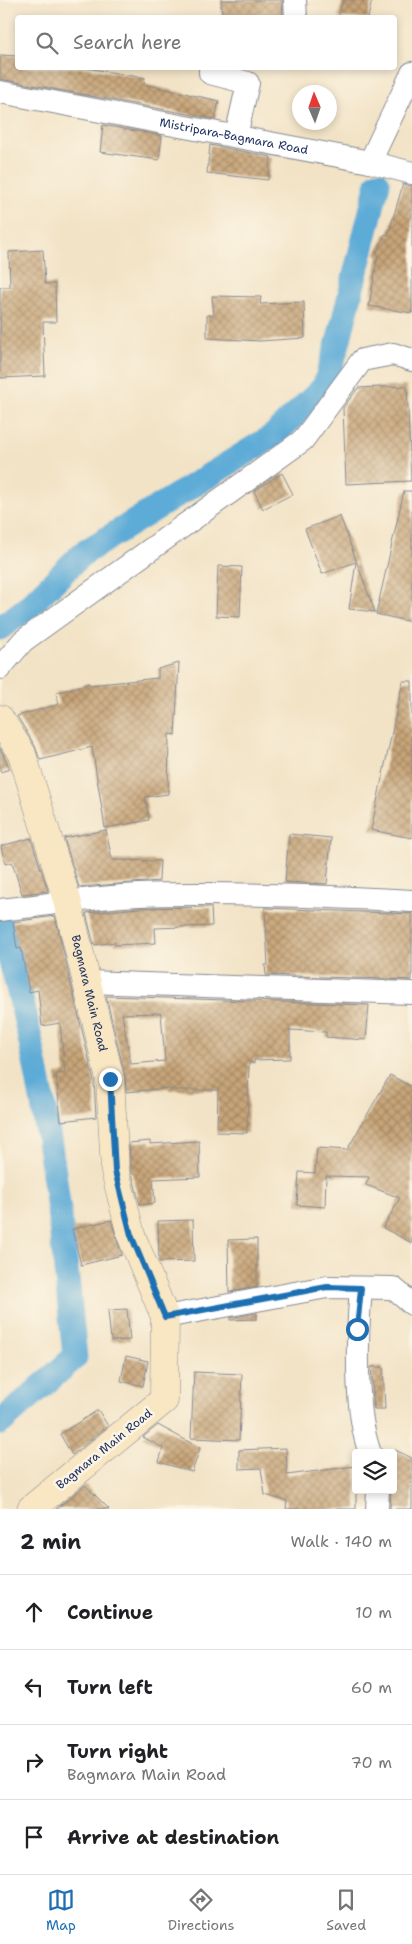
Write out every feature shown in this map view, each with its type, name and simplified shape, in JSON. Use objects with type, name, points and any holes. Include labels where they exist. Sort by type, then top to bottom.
[{"type":"street","points":[[295,0],[296,15]]},
{"type":"street","points":[[210,70],[210,73],[248,83],[236,136]]},
{"type":"street","points":[[370,162],[412,73]]},
{"type":"street","name":"Mistripara-Bagmara Road","points":[[0,92],[370,162],[412,173]]},
{"type":"street","points":[[0,668],[22,641],[303,440],[362,360],[393,354],[412,360]]},
{"type":"street","name":"Bagmara Main Road","points":[[0,719],[22,754],[67,900],[110,1079],[115,1171],[131,1235],[165,1317],[164,1400],[31,1509]]},
{"type":"street","points":[[0,910],[67,900],[140,896],[246,895],[412,902]]},
{"type":"street","points":[[86,982],[412,993]]},
{"type":"street","points":[[165,1317],[327,1287],[393,1288],[412,1304]]},
{"type":"street","points":[[361,1288],[357,1329],[362,1432],[368,1449]]},
{"type":"street","points":[[376,1509],[378,1494]]},
{"type":"building","points":[[221,0],[282,0],[283,15],[222,15]]},
{"type":"building","points":[[343,0],[372,0],[369,15],[339,15]]},
{"type":"building","points":[[0,55],[15,56],[15,70],[99,70],[145,78],[144,84],[219,101],[215,119],[0,79]]},
{"type":"building","points":[[103,125],[162,136],[159,160],[100,152]]},
{"type":"building","points":[[210,145],[271,157],[268,180],[207,173]]},
{"type":"building","points":[[403,184],[412,186],[412,313],[369,306],[378,255],[376,254],[385,234],[388,235]]},
{"type":"building","points":[[43,250],[45,284],[55,284],[56,322],[43,322],[45,376],[0,378],[0,287],[10,287],[9,252]]},
{"type":"building","points":[[212,296],[261,297],[260,304],[304,302],[305,338],[260,341],[207,338],[207,315],[214,315]]},
{"type":"building","points":[[407,386],[411,481],[346,484],[343,408],[358,388]]},
{"type":"building","points":[[282,473],[293,494],[263,509],[254,491]]},
{"type":"building","points":[[404,491],[412,491],[412,622],[376,614]]},
{"type":"building","points":[[340,516],[375,612],[349,609],[356,562],[322,574],[305,529]]},
{"type":"building","points":[[218,566],[242,567],[240,617],[216,616]]},
{"type":"building","points":[[179,663],[175,735],[169,734],[168,794],[145,797],[149,820],[105,828],[92,747],[40,760],[35,746],[17,716],[59,704],[56,693],[89,683],[89,685],[158,678],[158,669]]},
{"type":"building","points":[[403,681],[412,681],[412,838],[371,830]]},
{"type":"building","points":[[0,748],[10,769],[0,772]]},
{"type":"building","points":[[106,830],[112,860],[160,861],[159,881],[79,887],[64,838]]},
{"type":"building","points":[[289,834],[331,838],[327,884],[285,882]]},
{"type":"building","points":[[31,838],[48,891],[22,894],[12,862],[5,864],[1,846]]},
{"type":"building","points":[[211,907],[212,926],[155,928],[156,943],[115,945],[115,942],[94,945],[86,913],[140,908]]},
{"type":"building","points":[[265,908],[412,914],[412,980],[266,975],[265,965],[268,965]]},
{"type":"building","points":[[55,916],[94,1081],[96,1117],[61,1121],[56,1074],[65,1073],[60,1023],[42,1026],[38,990],[29,992],[21,948],[17,949],[13,922]]},
{"type":"building","points":[[106,996],[369,1005],[366,1040],[326,1037],[326,1032],[290,1030],[290,1059],[254,1060],[254,1063],[249,1063],[247,1133],[217,1132],[218,1090],[169,1090],[169,1088],[126,1092],[125,1076]],"holes":[[[161,1013],[165,1061],[131,1064],[122,1014]]]},
{"type":"building","points":[[390,1075],[412,1087],[412,1243],[383,1228],[400,1198],[366,1185],[369,1177],[326,1176],[325,1207],[297,1205],[299,1172],[315,1173],[317,1148],[347,1150]]},
{"type":"building","points":[[150,1141],[150,1144],[199,1141],[200,1177],[153,1179],[155,1203],[140,1205],[131,1169],[129,1143]]},
{"type":"building","points":[[111,1220],[122,1255],[81,1265],[72,1229]]},
{"type":"building","points":[[193,1220],[194,1261],[159,1262],[158,1221]]},
{"type":"building","points":[[257,1239],[257,1287],[229,1292],[228,1240]]},
{"type":"building","points":[[127,1309],[130,1340],[111,1341],[108,1310]]},
{"type":"building","points":[[257,1313],[257,1319],[230,1320],[230,1318]]},
{"type":"building","points":[[126,1356],[148,1361],[143,1386],[121,1381]]},
{"type":"building","points":[[371,1367],[383,1367],[385,1409],[374,1409]]},
{"type":"building","points":[[194,1372],[242,1374],[239,1440],[191,1438]]},
{"type":"building","points":[[98,1410],[108,1426],[72,1455],[60,1434]]},
{"type":"building","points":[[158,1425],[200,1448],[192,1472],[159,1462],[163,1448],[143,1437]]},
{"type":"building","points":[[286,1448],[287,1475],[352,1467],[352,1494],[356,1494],[356,1509],[286,1509],[287,1501],[265,1495],[261,1468],[239,1469],[239,1450]]},
{"type":"building","points":[[397,1451],[412,1458],[412,1509],[390,1509],[391,1494],[397,1494]]},
{"type":"building","points":[[85,1485],[109,1509],[56,1509]]},
{"type":"waterway","points":[[0,628],[26,609],[82,554],[273,436],[324,387],[337,347],[378,183]]},
{"type":"waterway","points":[[0,924],[28,1030],[49,1138],[64,1247],[75,1357],[0,1423]]},
{"type":"route","points":[[110,1079],[115,1171],[131,1235],[165,1317],[327,1287],[361,1288],[357,1329]]}]
